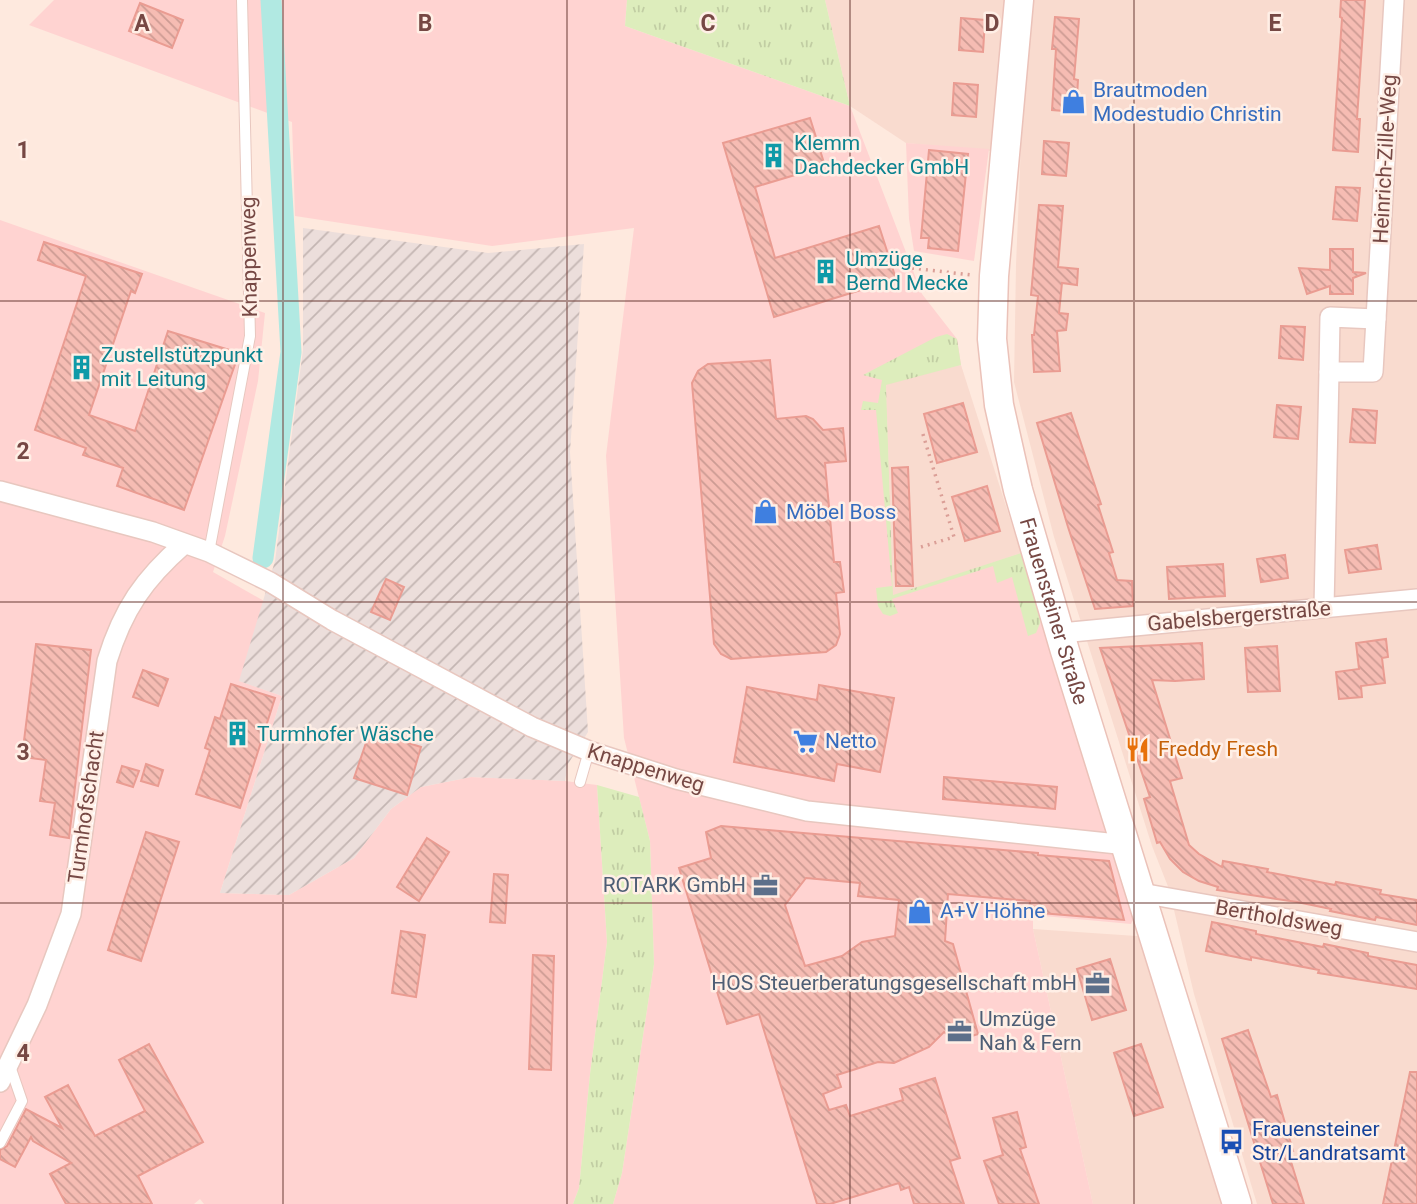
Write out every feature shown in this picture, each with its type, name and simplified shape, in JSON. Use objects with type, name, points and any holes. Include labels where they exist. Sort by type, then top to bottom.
[{"type":"main road","name":"Frauensteiner Straße","points":[[1019,0],[994,276],[992,339],[999,405],[1018,489],[1061,634],[1237,1204]]},
{"type":"street","name":"Heinrich-Zille-Weg","points":[[1329,372],[1373,372],[1394,0]]},
{"type":"street","points":[[1324,608],[1330,317],[1376,318]]},
{"type":"street","name":"Knappenweg","points":[[0,491],[153,532],[209,552],[270,582],[332,620],[532,727],[589,751],[676,779],[807,811],[1127,845]]},
{"type":"street","name":"Turmhofschacht","points":[[0,1082],[37,1004],[71,914],[107,661],[124,616],[145,583],[184,544]]},
{"type":"street","name":"Gabelsbergerstraße","points":[[1061,634],[1137,624],[1417,599]]},
{"type":"street","name":"Bertholdsweg","points":[[1141,893],[1417,942]]},
{"type":"lane","name":"Knappenweg","points":[[209,552],[250,336],[242,0]]},
{"type":"lane","points":[[580,782],[589,751]]},
{"type":"lane","points":[[0,1143],[22,1101],[9,1062]]},
{"type":"path","points":[[912,268],[969,275]]},
{"type":"path","points":[[921,547],[954,537],[922,431]]},
{"type":"shaded area","points":[[54,0],[627,0],[625,26],[850,106],[922,294],[957,339],[961,365],[886,385],[893,595],[1021,553],[1102,801],[1135,915],[1131,924],[1033,915],[1033,929],[1093,1204],[613,1204],[622,1173],[654,964],[650,841],[624,738],[606,456],[634,228],[492,246],[295,216],[292,122],[29,25]]},
{"type":"shaded area","points":[[825,0],[1016,0],[1002,152],[906,143],[850,106]]},
{"type":"shaded area","points":[[1027,0],[1417,0],[1417,1204],[1257,1204],[1194,994],[1169,889],[1152,846],[1054,537],[1014,382]]},
{"type":"shaded area","points":[[906,143],[989,149],[974,261],[914,251],[909,219]]},
{"type":"shaded area","points":[[0,220],[265,313],[258,381],[225,536],[213,572],[264,601],[240,681],[282,696],[220,893],[289,895],[354,858],[391,809],[421,787],[471,777],[597,785],[607,942],[579,1188],[573,1204],[204,1204],[200,1199],[194,1204],[0,1204]]},
{"type":"shaded area","points":[[303,228],[488,253],[584,244],[570,452],[588,732],[568,764],[565,781],[471,777],[421,787],[391,809],[354,858],[289,895],[220,893],[282,696],[239,681],[275,561],[303,350]]},
{"type":"shaded area","points":[[961,365],[1021,553],[893,596],[886,384]]},
{"type":"shaded area","points":[[1033,929],[1151,937],[1231,1204],[1093,1204]]},
{"type":"green space","points":[[627,0],[825,0],[850,106],[625,26]]},
{"type":"green space","points":[[947,334],[957,339],[961,365],[886,385],[893,595],[1021,553],[1041,621],[1036,633],[1028,636],[1012,577],[997,583],[993,566],[892,599],[898,613],[890,616],[883,614],[878,606],[876,588],[892,586],[876,410],[861,410],[863,401],[878,403],[882,380],[863,375],[936,337]]},
{"type":"green space","points":[[597,785],[639,797],[650,841],[654,964],[622,1173],[613,1204],[573,1204],[579,1188],[607,942]]},
{"type":"building","points":[[1341,0],[1365,0],[1357,119],[1360,119],[1358,152],[1333,150]]},
{"type":"building","points":[[140,3],[183,20],[172,48],[129,31]]},
{"type":"building","points":[[1055,17],[1079,19],[1074,79],[1078,80],[1076,112],[1052,110]]},
{"type":"building","points":[[961,18],[985,20],[983,52],[959,50]]},
{"type":"building","points":[[954,83],[978,85],[976,117],[952,115]]},
{"type":"building","points":[[810,118],[825,166],[755,187],[775,258],[879,226],[896,279],[774,317],[723,143]]},
{"type":"building","points":[[1044,141],[1069,143],[1066,176],[1042,174]]},
{"type":"building","points":[[929,150],[968,154],[958,251],[928,248],[929,238],[921,238]]},
{"type":"building","points":[[1336,187],[1360,188],[1357,221],[1333,219]]},
{"type":"building","points":[[1039,205],[1063,206],[1058,267],[1078,269],[1077,285],[1062,283],[1059,313],[1068,314],[1066,330],[1057,331],[1060,371],[1034,372],[1032,335],[1038,296],[1031,295]]},
{"type":"building","points":[[44,242],[142,274],[135,293],[131,291],[89,415],[135,431],[168,331],[239,353],[184,510],[117,486],[123,468],[83,455],[86,448],[35,430],[86,276],[38,260]]},
{"type":"building","points":[[1330,249],[1353,249],[1353,272],[1366,273],[1353,278],[1353,294],[1330,294],[1330,286],[1307,294],[1299,268],[1330,270]]},
{"type":"building","points":[[1281,326],[1305,327],[1303,360],[1279,358]]},
{"type":"building","name":"Möbel Boss","points":[[770,360],[776,419],[806,416],[813,419],[823,430],[843,428],[846,461],[825,463],[834,562],[840,562],[844,592],[836,593],[840,634],[836,645],[826,652],[731,659],[721,654],[714,644],[692,383],[698,371],[708,364]]},
{"type":"building","points":[[963,403],[977,452],[937,463],[924,414]]},
{"type":"building","points":[[1277,405],[1301,407],[1298,439],[1274,437]]},
{"type":"building","points":[[1353,409],[1377,411],[1375,443],[1350,442]]},
{"type":"building","points":[[1071,413],[1101,504],[1098,505],[1113,552],[1109,553],[1117,580],[1132,581],[1133,606],[1095,609],[1068,527],[1037,423]]},
{"type":"building","points":[[908,467],[913,586],[896,586],[892,468]]},
{"type":"building","points":[[987,486],[1000,531],[965,541],[952,497]]},
{"type":"building","points":[[1377,545],[1381,569],[1349,573],[1345,550]]},
{"type":"building","points":[[1285,555],[1288,578],[1261,582],[1257,559]]},
{"type":"building","points":[[1223,564],[1225,596],[1169,599],[1167,567]]},
{"type":"building","points":[[386,579],[404,587],[390,620],[371,612]]},
{"type":"building","points":[[1386,639],[1388,657],[1382,658],[1385,683],[1361,686],[1362,697],[1339,699],[1336,672],[1359,669],[1356,643]]},
{"type":"building","points":[[1202,643],[1204,679],[1152,680],[1182,778],[1170,781],[1189,845],[1222,867],[1223,861],[1335,885],[1336,882],[1381,890],[1380,894],[1417,900],[1417,925],[1376,917],[1375,920],[1297,902],[1217,890],[1218,887],[1183,872],[1170,859],[1160,842],[1157,843],[1144,799],[1150,797],[1100,648]]},
{"type":"building","points":[[36,644],[91,650],[69,838],[50,835],[55,803],[40,801],[46,760],[22,757]]},
{"type":"building","points":[[1277,646],[1280,691],[1248,692],[1245,648]]},
{"type":"building","points":[[143,670],[168,679],[158,706],[133,697]]},
{"type":"building","name":"Turmhofer Wäsche","points":[[231,684],[275,698],[240,808],[196,794],[210,750],[205,748],[215,717],[220,719]]},
{"type":"building","points":[[819,685],[894,698],[880,772],[837,764],[834,781],[734,762],[747,687],[817,700]]},
{"type":"building","points":[[370,731],[421,747],[407,795],[354,778]]},
{"type":"building","points":[[146,764],[163,770],[158,786],[141,781]]},
{"type":"building","points":[[122,766],[139,771],[133,787],[117,782]]},
{"type":"building","points":[[944,777],[1057,787],[1055,809],[943,799]]},
{"type":"building","points":[[721,826],[1109,861],[1124,920],[1029,912],[1030,901],[948,894],[945,941],[953,944],[978,1034],[956,1041],[944,1032],[929,1047],[894,1063],[878,1062],[837,1075],[841,1087],[823,1094],[829,1110],[846,1105],[850,1116],[903,1100],[900,1089],[935,1078],[960,1158],[950,1161],[964,1204],[914,1204],[909,1187],[901,1190],[899,1183],[830,1204],[817,1204],[759,1014],[727,1024],[679,868],[711,858],[706,832]],"holes":[[[806,878],[860,883],[858,896],[899,900],[895,936],[862,942],[842,956],[805,966],[785,905]]]},
{"type":"building","points":[[146,832],[179,842],[141,961],[108,950]]},
{"type":"building","points":[[427,838],[449,852],[419,901],[397,887]]},
{"type":"building","points":[[494,874],[508,875],[505,923],[490,922]]},
{"type":"building","points":[[1212,922],[1256,931],[1256,934],[1323,947],[1324,944],[1417,965],[1417,989],[1206,951]]},
{"type":"building","points":[[401,931],[425,935],[416,997],[392,993]]},
{"type":"building","points":[[533,955],[554,956],[551,1070],[529,1069]]},
{"type":"building","points":[[1110,959],[1126,1010],[1092,1020],[1077,969]]},
{"type":"building","points":[[1248,1030],[1271,1097],[1277,1095],[1293,1151],[1288,1152],[1304,1204],[1273,1204],[1222,1039]]},
{"type":"building","points":[[149,1044],[203,1142],[138,1176],[152,1204],[66,1204],[50,1174],[71,1163],[33,1141],[31,1137],[15,1167],[0,1159],[0,1150],[7,1146],[26,1109],[62,1128],[45,1097],[68,1085],[95,1136],[145,1111],[119,1060]]},
{"type":"building","points":[[1141,1044],[1163,1107],[1134,1116],[1114,1053]]},
{"type":"building","points":[[1410,1072],[1417,1072],[1417,1204],[1383,1204]]},
{"type":"building","points":[[1017,1112],[1026,1147],[1020,1149],[1039,1204],[999,1204],[984,1161],[1003,1155],[993,1118]]},
{"type":"waterway","points":[[263,558],[291,352],[271,0]]},
{"type":"place","name":"Brautmoden Modestudio Christin","points":[[1073,102]]},
{"type":"place","name":"Klemm Dachdecker GmbH","points":[[774,155]]},
{"type":"place","name":"Umzüge Bernd Mecke","points":[[826,271]]},
{"type":"place","name":"Zustellstützpunkt mit Leitung","points":[[81,367]]},
{"type":"place","name":"Möbel Boss","points":[[766,512]]},
{"type":"place","name":"Turmhofer Wäsche","points":[[237,734]]},
{"type":"place","name":"Netto","points":[[805,741]]},
{"type":"place","name":"Freddy Fresh","points":[[1138,749]]},
{"type":"place","name":"ROTARK GmbH","points":[[766,885]]},
{"type":"place","name":"A+V Höhne","points":[[920,911]]},
{"type":"place","name":"HOS Steuerberatungsgesellschaft mbH","points":[[1097,983]]},
{"type":"place","name":"Umzüge Nah & Fern","points":[[959,1031]]},
{"type":"place","name":"Frauensteiner Str/Landratsamt","points":[[1232,1141]]}]
